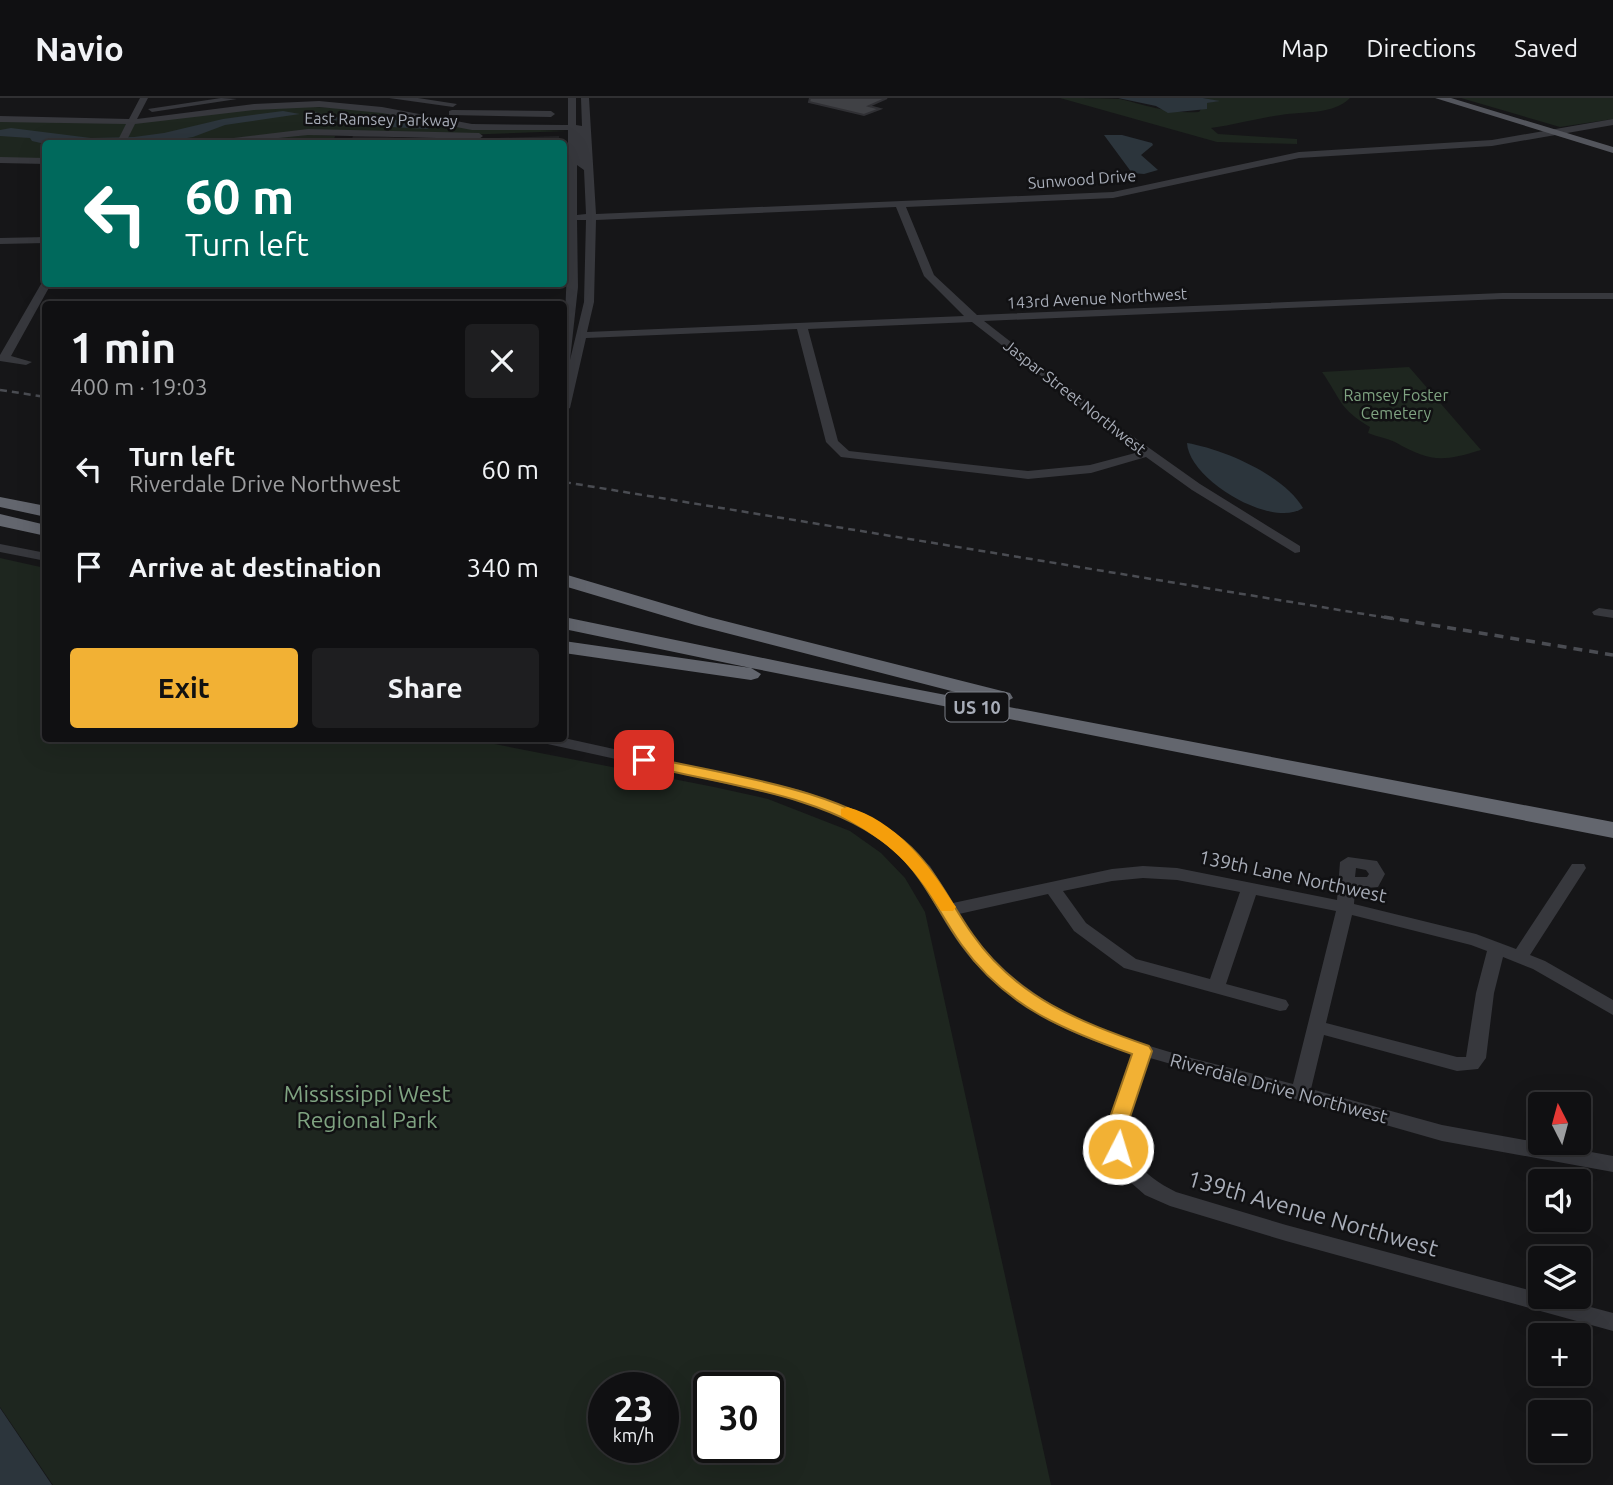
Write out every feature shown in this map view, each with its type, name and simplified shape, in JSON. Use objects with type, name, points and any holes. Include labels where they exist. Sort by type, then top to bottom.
[{"type":"highway","points":[[0,493],[42,500]]},
{"type":"highway","points":[[0,502],[42,511]]},
{"type":"highway","points":[[0,512],[42,520]]},
{"type":"highway","points":[[0,520],[42,530]]},
{"type":"highway","points":[[567,581],[713,624],[1028,705]]},
{"type":"highway","name":"US 10","points":[[567,613],[1028,705],[1613,817]]},
{"type":"highway","name":"US 10","points":[[567,624],[1613,831]]},
{"type":"highway","points":[[567,647],[1093,730]]},
{"type":"main road","points":[[1440,98],[1613,150]]},
{"type":"street","points":[[122,139],[144,98]]},
{"type":"street","points":[[393,98],[551,114]]},
{"type":"street","points":[[567,343],[571,318],[569,218],[572,98]]},
{"type":"street","points":[[567,396],[589,302],[590,217],[585,98]]},
{"type":"street","points":[[152,109],[183,102],[237,99]]},
{"type":"street","name":"East Ramsey Parkway","points":[[0,119],[132,122],[271,106],[350,102],[450,124],[496,129],[573,131]]},
{"type":"street","points":[[448,137],[453,105]]},
{"type":"street","name":"Sunwood Drive","points":[[569,218],[1121,194],[1298,155],[1479,144],[1613,122]]},
{"type":"street","points":[[573,131],[581,130],[582,165],[588,168]]},
{"type":"street","points":[[341,140],[343,131]]},
{"type":"street","name":"East Ramsey Parkway","points":[[220,140],[269,134],[343,131],[448,137],[573,131]]},
{"type":"street","points":[[0,160],[42,161]]},
{"type":"street","name":"Jaspar Street Northwest","points":[[900,204],[929,276],[975,320],[1149,453],[1295,549]]},
{"type":"street","points":[[0,242],[42,240]]},
{"type":"street","points":[[26,362],[2,358],[44,287]]},
{"type":"street","name":"143rd Avenue Northwest","points":[[582,335],[1502,296],[1611,298]]},
{"type":"street","points":[[802,327],[832,442],[837,450],[852,456],[1028,475],[1091,469],[1149,453]]},
{"type":"street","points":[[0,548],[42,556]]},
{"type":"street","name":"Riverdale Drive Northwest","points":[[561,742],[788,792],[836,807],[875,827],[910,854],[924,870],[980,957],[1019,994],[1074,1027],[1143,1051],[1471,1140],[1613,1164]]},
{"type":"street","points":[[1520,956],[1578,868]]},
{"type":"street","name":"139th Lane Northwest","points":[[949,910],[1051,887],[1143,872],[1250,888],[1345,908],[1497,947],[1520,956],[1613,1008]]},
{"type":"street","points":[[1300,1095],[1345,908],[1347,883]]},
{"type":"street","points":[[1051,887],[1080,927],[1130,964],[1280,1004]]},
{"type":"street","points":[[1216,987],[1250,888]]},
{"type":"street","points":[[1317,1027],[1457,1064],[1471,1064],[1477,1058],[1485,993],[1497,947]]},
{"type":"street","name":"139th Avenue Northwest","points":[[1143,1051],[1119,1120],[1116,1140],[1127,1167],[1152,1189],[1170,1198],[1286,1233],[1613,1322]]},
{"type":"shaded area","points":[[1118,98],[1203,98],[1220,101],[1207,103],[1207,109],[1168,113],[1156,106]]},
{"type":"shaded area","points":[[283,111],[300,114],[225,125],[193,137],[175,140],[42,140],[42,143],[30,138],[0,136],[0,130],[11,128],[91,138],[134,137],[223,119]]},
{"type":"shaded area","points":[[315,112],[328,116],[401,120],[431,127],[355,125],[367,121],[383,123],[370,119],[318,121]]},
{"type":"shaded area","points":[[353,135],[438,140],[352,140]]},
{"type":"shaded area","points":[[1104,135],[1122,135],[1152,143],[1141,155],[1158,170],[1144,174],[1132,173]]},
{"type":"shaded area","points":[[559,136],[559,140],[438,140]]},
{"type":"shaded area","points":[[1187,443],[1218,451],[1251,465],[1282,485],[1303,508],[1289,513],[1272,512],[1234,497],[1202,472],[1191,457]]},
{"type":"shaded area","points":[[0,1408],[52,1485],[0,1485]]},
{"type":"green space","points":[[1060,98],[1120,99],[1160,109],[1199,112],[1206,103],[1217,101],[1203,98],[1350,98],[1327,110],[1272,116],[1211,128],[1218,134],[1297,139],[1297,144],[1217,142]]},
{"type":"green space","points":[[1461,98],[1613,98],[1613,119],[1560,127]]},
{"type":"green space","points":[[289,106],[364,109],[460,127],[567,131],[461,135],[315,131],[214,140],[42,140],[42,160],[0,159],[0,120],[118,123]]},
{"type":"green space","points":[[295,134],[335,136],[334,140],[238,140]]},
{"type":"green space","name":"Ramsey Foster Cemetery","points":[[1409,367],[1481,450],[1456,457],[1436,458],[1368,433],[1370,427],[1346,409],[1322,372]]},
{"type":"green space","name":"Mississippi West Regional Park","points":[[0,558],[42,567],[42,742],[484,742],[768,799],[850,831],[881,853],[905,878],[925,912],[1051,1485],[53,1485],[0,1407]]},
{"type":"building","points":[[810,98],[887,98],[869,106],[880,109],[864,115],[809,102]]},
{"type":"railway","points":[[0,390],[42,396]]},
{"type":"railway","points":[[567,482],[1394,619]]},
{"type":"railway","points":[[1384,617],[1613,655]]},
{"type":"slow traffic","points":[[847,812],[875,827],[910,854],[934,884],[947,907]]},
{"type":"route","points":[[644,760],[788,792],[828,804],[875,827],[910,854],[934,884],[967,941],[1003,981],[1054,1017],[1074,1027],[1143,1051],[1116,1129],[1118,1149]]}]
